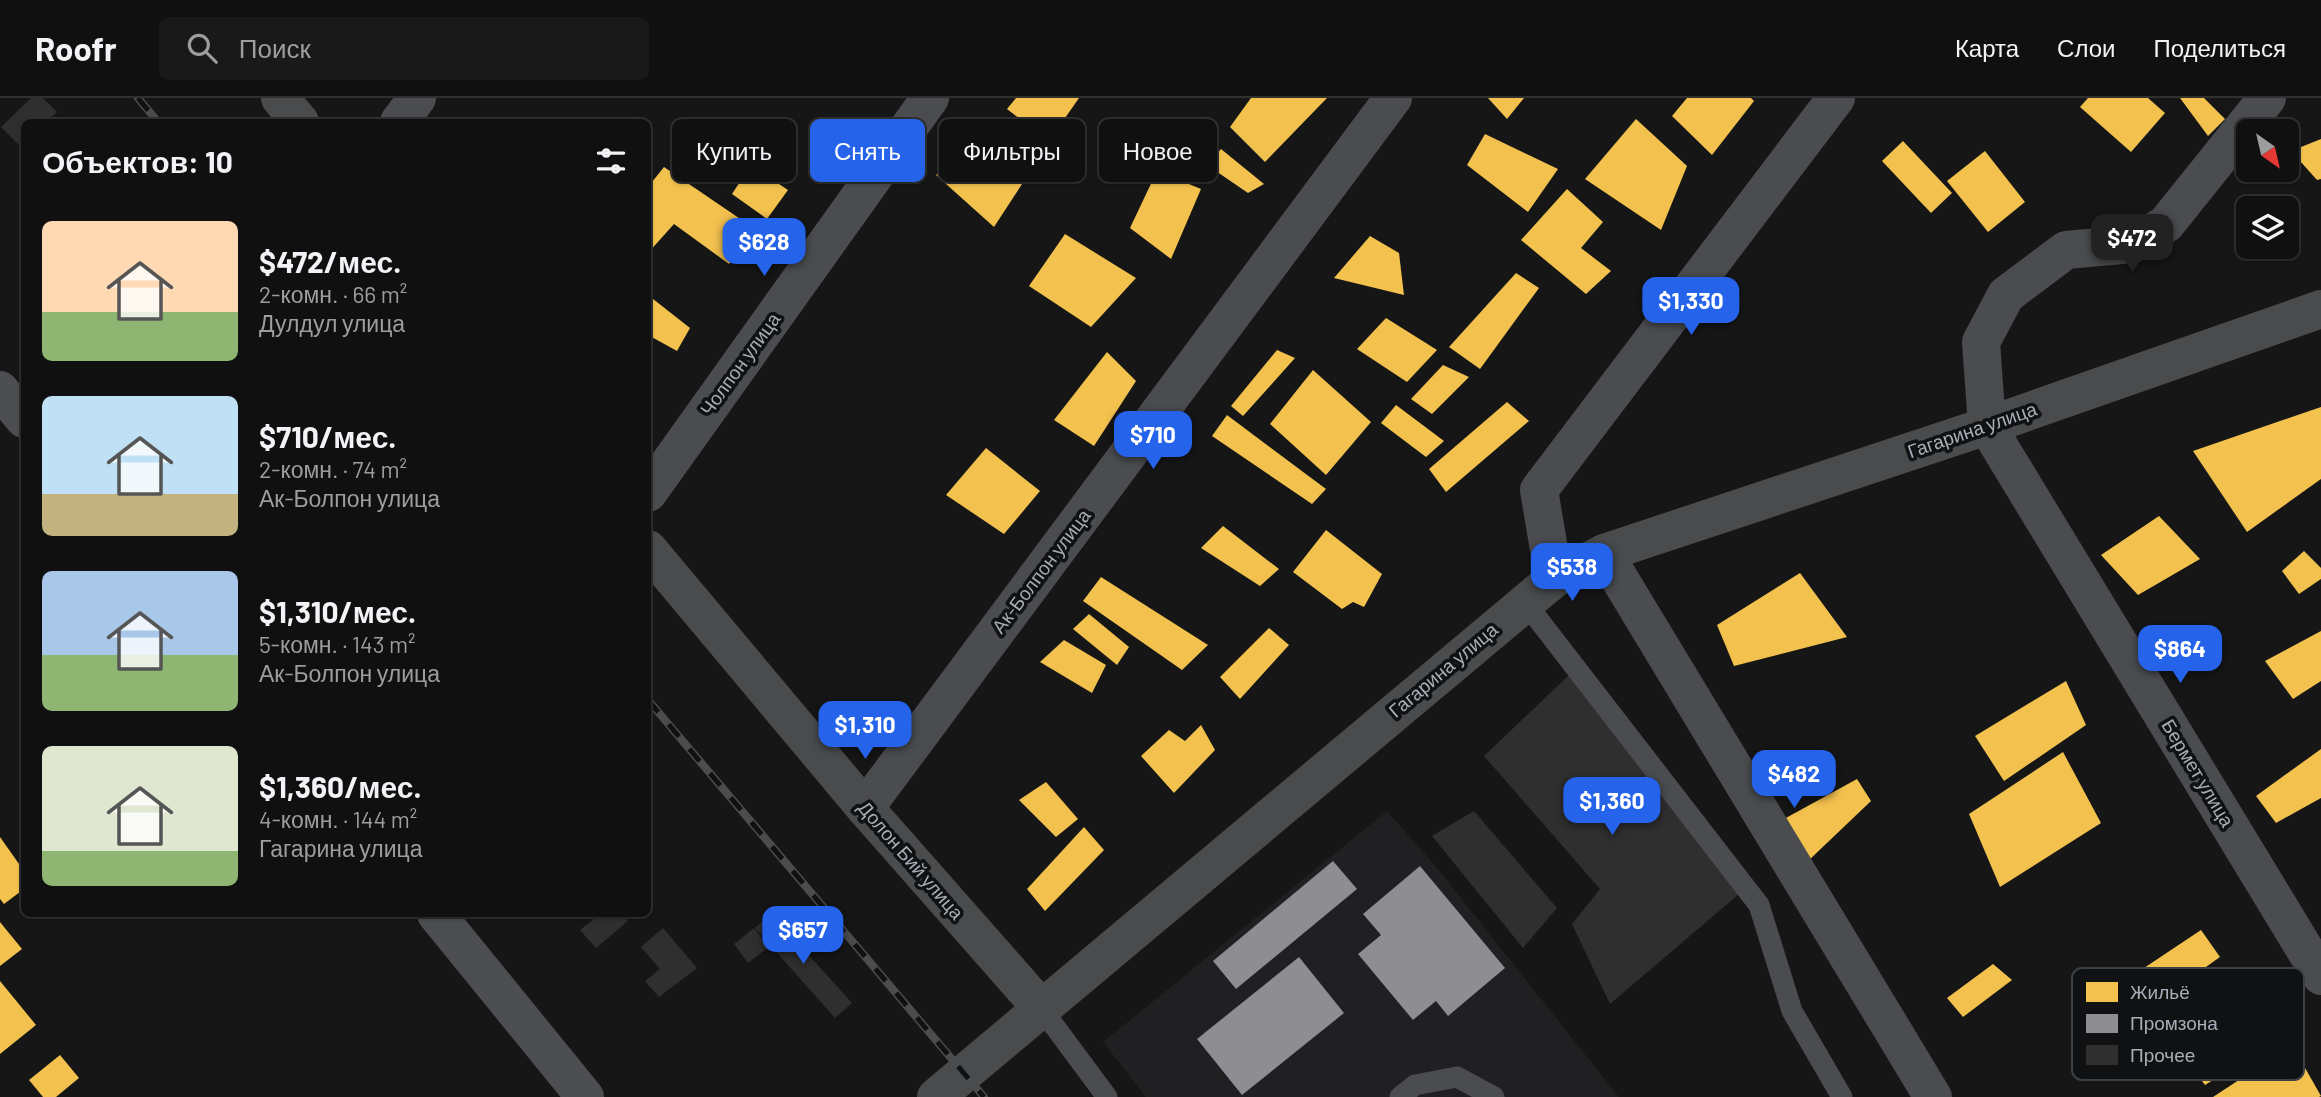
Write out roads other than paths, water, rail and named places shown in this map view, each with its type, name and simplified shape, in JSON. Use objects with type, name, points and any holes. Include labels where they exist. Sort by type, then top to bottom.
[{"type":"main road","points":[[280,98],[298,119]]},
{"type":"main road","name":"Гагарина улица","points":[[936,1097],[1524,601],[1554,579],[1604,553],[1987,426],[2321,309]]},
{"type":"main road","points":[[0,390],[21,415]]},
{"type":"main road","name":"Долон Бий улица","points":[[651,553],[865,808],[1041,1008]]},
{"type":"main road","points":[[438,917],[585,1097]]},
{"type":"street","points":[[401,119],[417,98]]},
{"type":"street","name":"Чолпон улица","points":[[651,489],[930,98]]},
{"type":"street","name":"Ак-Болпон улица","points":[[865,808],[1393,98]]},
{"type":"street","points":[[1554,579],[1539,490],[1836,98]]},
{"type":"street","points":[[1987,426],[1981,342],[2006,295],[2066,250],[2133,244],[2166,224],[2267,98]]},
{"type":"street","name":"Бермет улица","points":[[1987,426],[2321,976]]},
{"type":"street","points":[[1604,553],[1933,1097]]},
{"type":"lane","points":[[1524,601],[1759,905],[1792,1011],[1842,1097]]},
{"type":"lane","points":[[1041,1008],[1107,1097]]},
{"type":"lane","points":[[1401,1097],[1415,1085],[1457,1077],[1494,1097]]},
{"type":"railway","points":[[138,98],[156,119]]},
{"type":"railway","points":[[651,704],[984,1097]]}]
